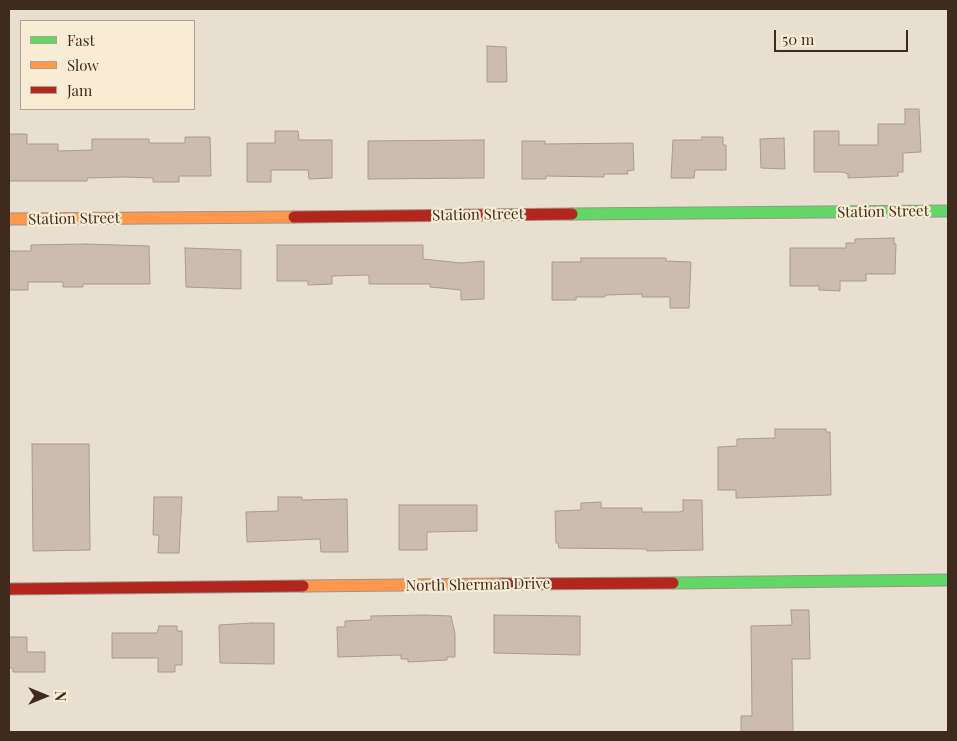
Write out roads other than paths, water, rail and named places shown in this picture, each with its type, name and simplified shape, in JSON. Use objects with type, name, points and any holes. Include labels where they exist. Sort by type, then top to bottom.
[{"type":"street","name":"Station Street","points":[[9,219],[948,211]]},
{"type":"street","name":"North Sherman Drive","points":[[9,589],[948,580]]}]
